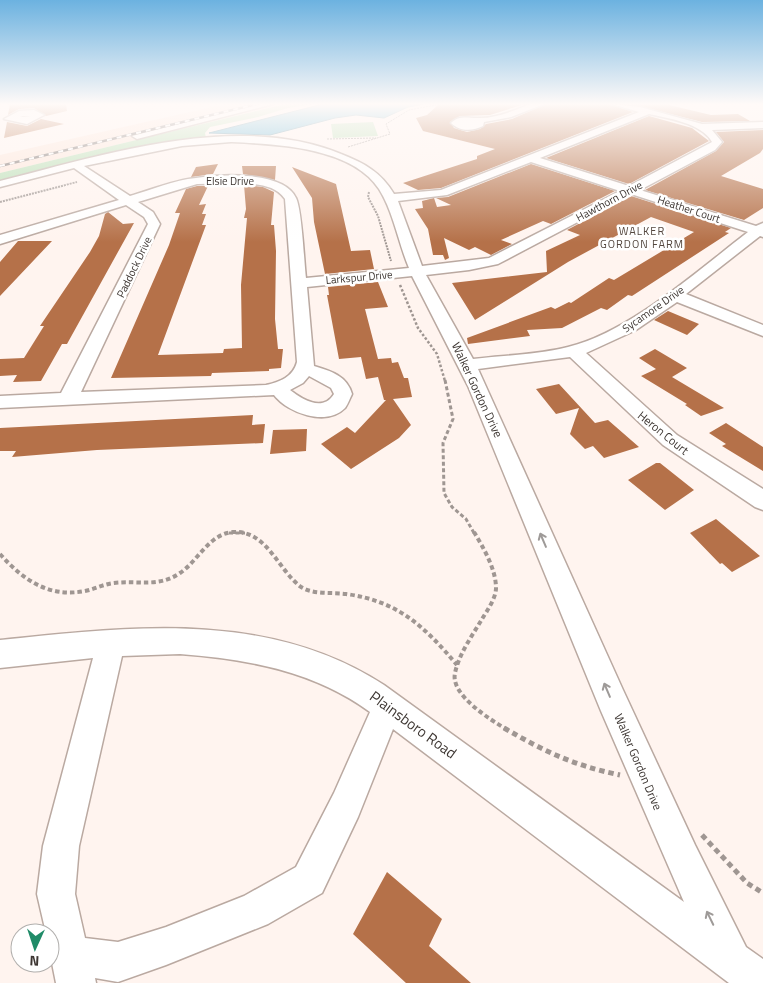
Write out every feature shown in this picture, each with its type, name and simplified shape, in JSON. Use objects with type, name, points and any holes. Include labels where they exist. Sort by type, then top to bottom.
[{"type":"street","name":"Walker Gordon Drive","points":[[0,184],[138,150]]},
{"type":"street","name":"Walker Gordon Drive","points":[[316,150],[349,160],[373,174],[391,198],[417,272],[468,365],[649,788],[747,972]]},
{"type":"street","points":[[391,198],[438,194],[550,150]]},
{"type":"street","name":"Hawthorn Drive","points":[[417,272],[473,266],[496,260],[706,150]]},
{"type":"street","name":"Heather Court","points":[[530,158],[761,231]]},
{"type":"street","name":"Paddock Drive","points":[[68,399],[154,225],[150,216],[76,165]]},
{"type":"street","name":"Elsie Drive","points":[[0,240],[23,231],[185,183],[205,180],[256,181],[282,188],[291,199],[300,282],[304,369]]},
{"type":"street","name":"Sycamore Drive","points":[[468,365],[574,351],[619,333],[761,231]]},
{"type":"street","name":"Larkspur Drive","points":[[300,282],[417,272]]},
{"type":"street","points":[[674,295],[763,331]]},
{"type":"street","name":"Heron Court","points":[[574,351],[670,440],[763,501]]},
{"type":"street","points":[[0,402],[262,391],[278,388],[296,379],[304,369],[331,378],[340,385],[343,394],[338,403],[320,410],[306,409],[288,399],[278,388]]},
{"type":"street","name":"Plainsboro Road","points":[[0,654],[110,643],[191,639],[222,642],[275,652],[355,684],[747,972]]},
{"type":"street","points":[[110,643],[61,846],[56,894],[73,969],[118,962],[166,946],[255,911],[309,880],[346,805],[387,706]]},
{"type":"path","points":[[331,153],[340,150]]},
{"type":"path","points":[[0,202],[95,178]]},
{"type":"path","points":[[368,188],[369,199],[378,216],[395,274],[418,328],[437,354],[451,402],[453,419],[443,443],[444,493],[452,507],[466,519],[481,544],[491,567],[495,583],[495,595],[464,650],[458,666],[454,678],[458,690],[485,717],[552,755],[586,768],[626,777],[649,788]]},
{"type":"path","points":[[0,554],[22,577],[41,589],[73,593],[114,583],[144,586],[169,579],[182,572],[204,550],[224,534],[231,532],[244,533],[259,540],[302,587],[317,592],[361,596],[407,614],[433,636],[458,666]]},
{"type":"path","points":[[701,833],[728,864],[748,883],[763,893]]},
{"type":"shaded area","points":[[23,150],[96,150],[0,173],[0,155]]},
{"type":"green space","points":[[96,150],[127,150],[0,182],[0,173]]},
{"type":"building","points":[[493,150],[537,150],[441,188],[418,190],[403,183],[477,159],[477,156]]},
{"type":"building","points":[[566,150],[692,150],[629,184],[546,158]]},
{"type":"building","points":[[762,150],[721,176],[763,189],[763,208],[744,220],[645,190],[716,151]]},
{"type":"building","points":[[218,164],[213,174],[191,177],[196,167]]},
{"type":"building","points":[[531,164],[615,191],[551,224],[543,221],[501,240],[512,244],[491,255],[475,247],[469,250],[444,238],[449,258],[445,260],[443,255],[433,255],[428,229],[415,209],[423,208],[422,201],[434,198],[437,207],[451,205],[436,198],[448,197]]},
{"type":"building","points":[[242,166],[276,166],[275,180],[243,174]]},
{"type":"building","points":[[292,167],[336,184],[351,251],[370,250],[374,269],[325,274],[314,222],[312,198]]},
{"type":"building","points":[[244,185],[263,187],[274,192],[271,225],[274,225],[276,251],[275,319],[278,349],[283,349],[281,368],[269,369],[269,371],[212,373],[211,376],[111,378],[169,245],[180,213],[175,213],[186,189],[197,186],[208,186],[199,205],[206,204],[202,214],[206,214],[202,225],[206,225],[158,355],[223,353],[224,349],[242,348],[241,285],[247,218],[244,218],[246,209]]},
{"type":"building","points":[[631,196],[731,228],[725,232],[729,233],[632,296],[628,295],[607,310],[601,308],[562,328],[527,330],[530,336],[468,344],[467,338],[551,307],[555,309],[569,302],[571,303],[609,278],[614,280],[694,232],[651,217],[568,262],[475,320],[452,283],[547,272],[546,251],[580,235],[567,230]]},
{"type":"building","points":[[108,212],[123,224],[134,223],[67,344],[62,344],[41,381],[13,382],[17,375],[0,376],[0,359],[24,358],[44,326],[40,326],[90,252],[99,236],[105,214]]},
{"type":"building","points":[[18,241],[52,241],[0,296],[0,262]]},
{"type":"building","points":[[378,282],[388,307],[365,309],[378,359],[391,358],[392,363],[398,362],[404,378],[408,378],[412,397],[393,399],[411,425],[399,438],[351,469],[321,444],[347,427],[355,433],[386,400],[384,400],[378,377],[366,379],[361,357],[339,359],[327,295],[329,295],[328,287]]},
{"type":"building","points":[[668,311],[699,324],[687,335],[654,320]]},
{"type":"building","points":[[655,349],[687,368],[672,377],[724,408],[701,416],[685,405],[687,404],[641,376],[656,369],[639,358]]},
{"type":"building","points":[[559,384],[595,423],[608,420],[639,447],[604,458],[593,446],[585,449],[570,434],[579,408],[556,414],[536,389]]},
{"type":"building","points":[[253,415],[252,425],[265,424],[263,443],[97,450],[12,457],[16,451],[0,451],[0,428]]},
{"type":"building","points":[[726,423],[763,447],[763,471],[722,446],[726,444],[709,433]]},
{"type":"building","points":[[307,429],[306,451],[270,454],[273,430]]},
{"type":"building","points":[[656,463],[660,463],[694,490],[665,510],[628,480]]},
{"type":"building","points":[[716,519],[760,556],[732,572],[722,563],[720,564],[690,533]]},
{"type":"building","points":[[387,872],[442,919],[429,946],[471,983],[406,983],[353,934]]},
{"type":"railway","points":[[0,166],[67,150]]},
{"type":"district","name":"WALKER GORDON FARM","points":[[642,237]]}]
